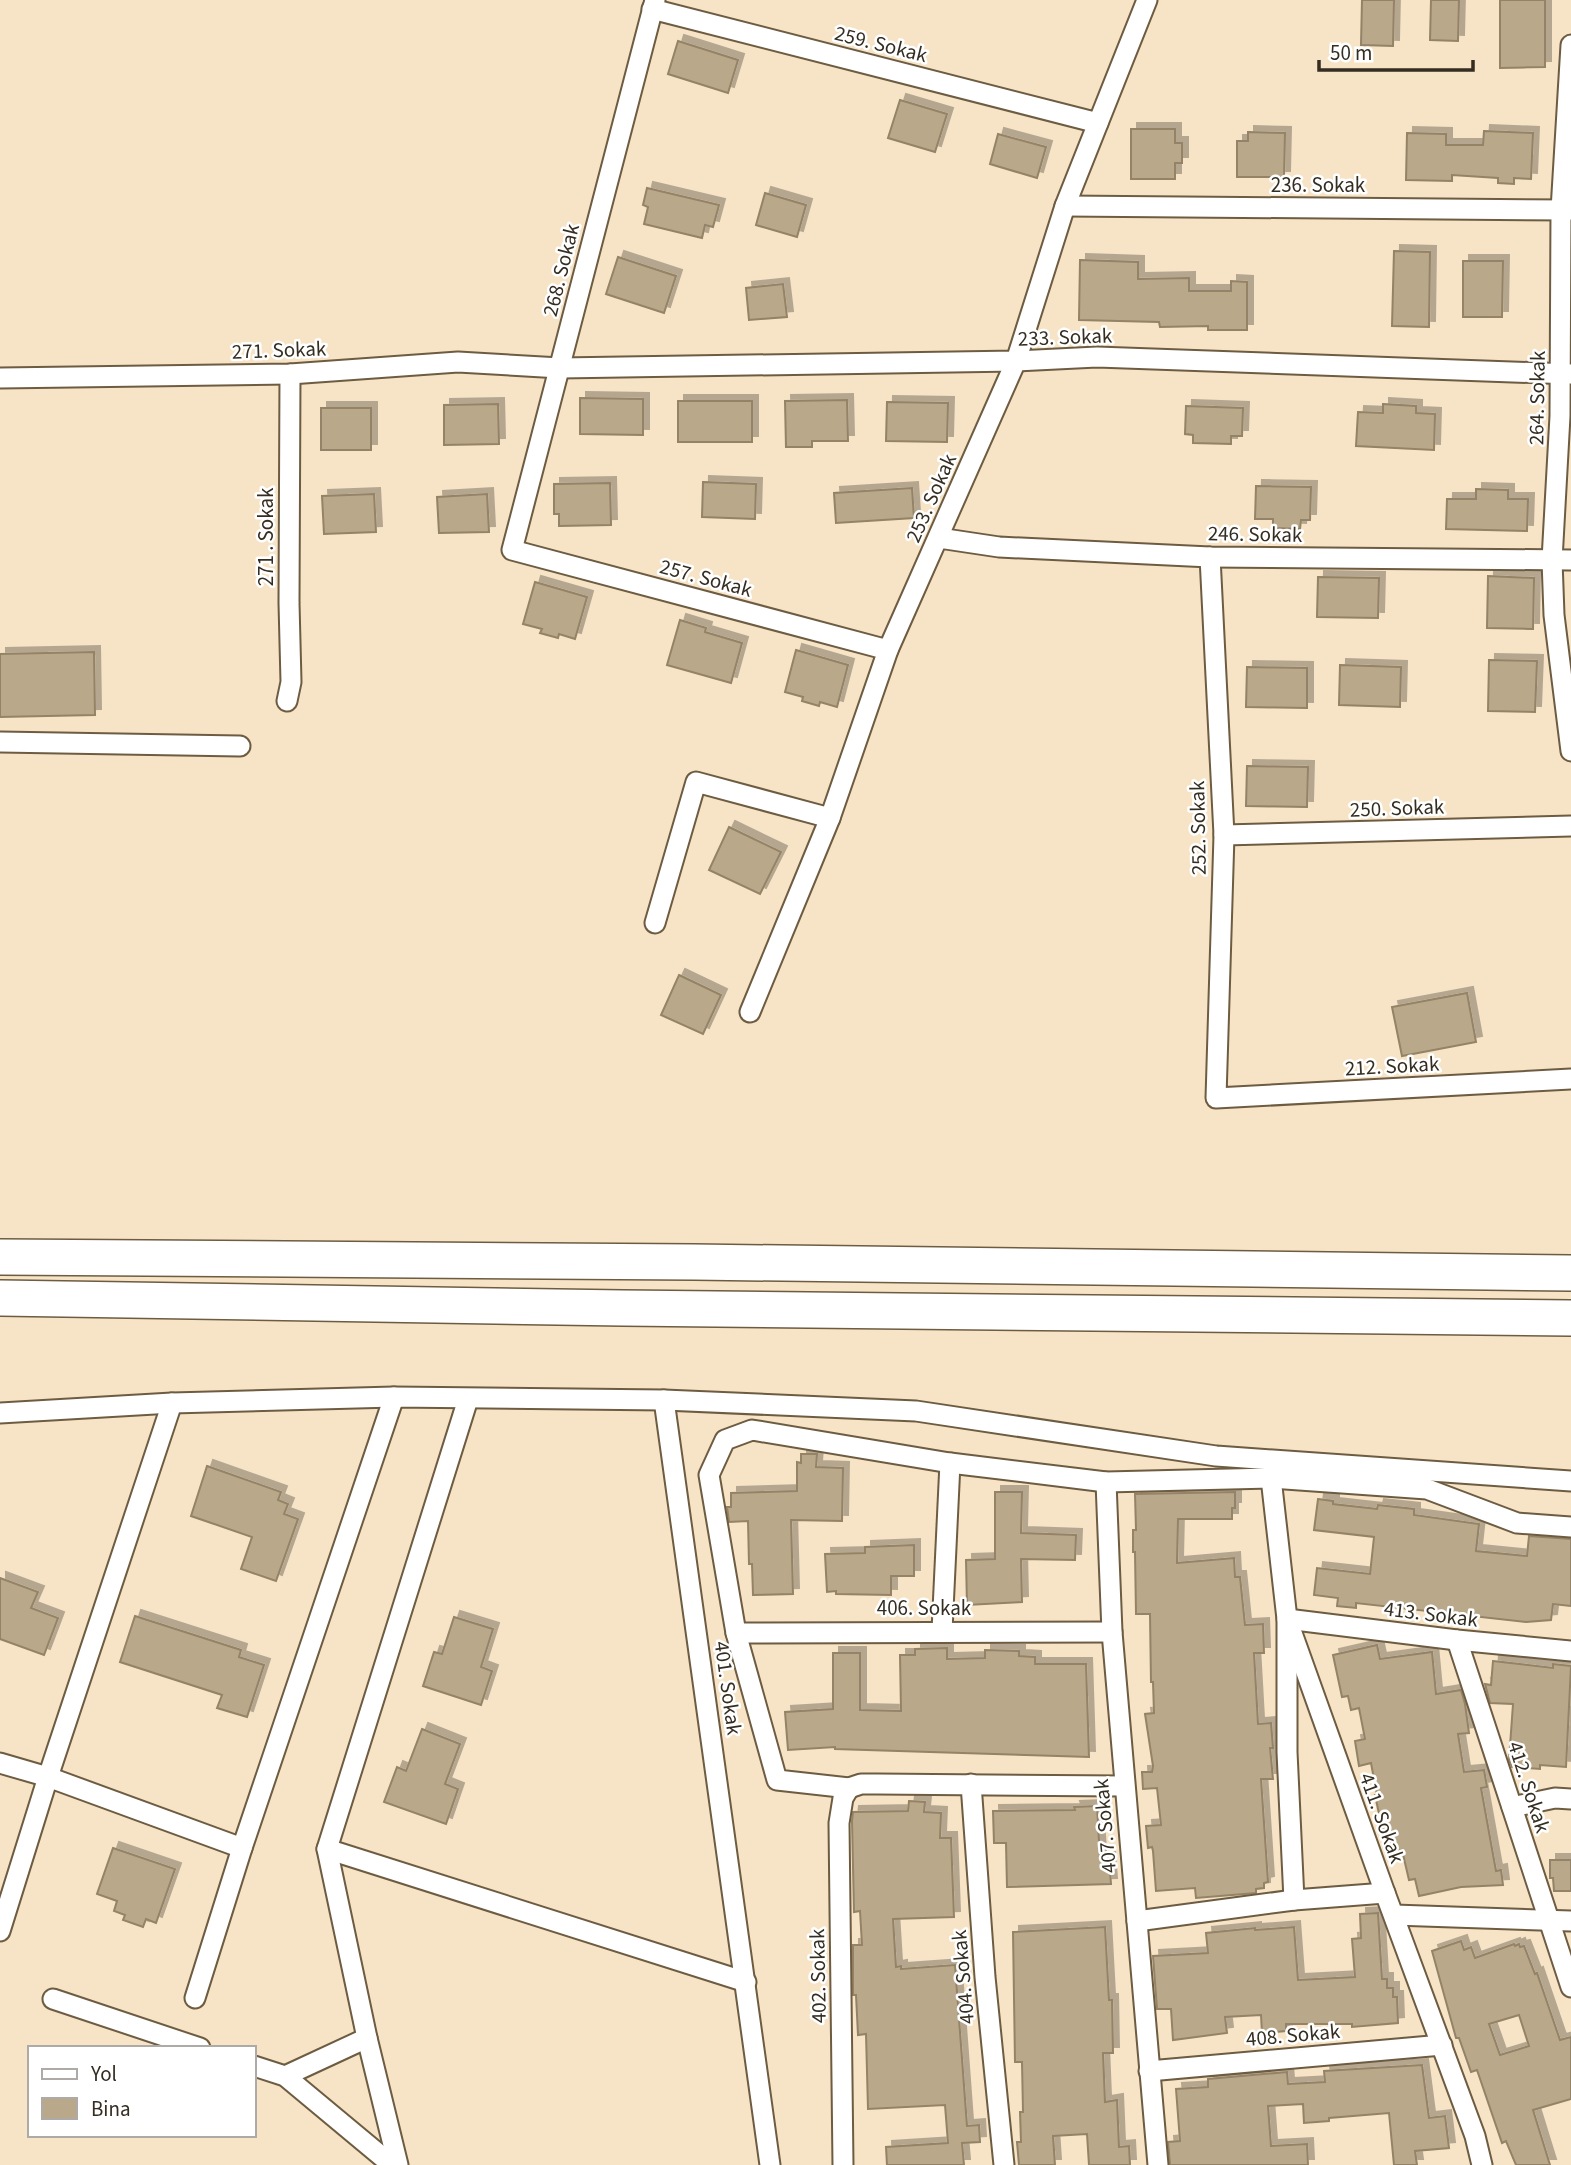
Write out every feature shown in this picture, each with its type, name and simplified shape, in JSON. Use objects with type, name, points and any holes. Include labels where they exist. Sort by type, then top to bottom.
[{"type":"highway","points":[[0,1258],[694,1262],[1571,1273]]},
{"type":"highway","points":[[0,1298],[540,1307],[1571,1318]]},
{"type":"street","name":"253. Sokak","points":[[750,1012],[830,818],[888,650],[1016,361],[1065,206],[1147,0]]},
{"type":"street","name":"259. Sokak","points":[[653,4],[1098,123]]},
{"type":"street","name":"268. Sokak","points":[[512,550],[653,4]]},
{"type":"street","name":"264. Sokak","points":[[1571,45],[1565,374],[1560,416],[1561,560],[1553,615],[1571,751]]},
{"type":"street","name":"236. Sokak","points":[[1065,206],[1566,210]]},
{"type":"street","name":"233. Sokak","points":[[560,368],[1016,361],[1097,357],[1565,374]]},
{"type":"street","name":"271. Sokak","points":[[0,378],[290,374],[458,362],[560,368]]},
{"type":"street","name":"271 . Sokak","points":[[287,701],[291,682],[290,374]]},
{"type":"street","name":"246. Sokak","points":[[939,538],[999,547],[1210,557],[1561,560]]},
{"type":"street","name":"257. Sokak","points":[[512,550],[888,650]]},
{"type":"street","name":"252. Sokak","points":[[1210,557],[1223,835],[1216,1098]]},
{"type":"street","points":[[0,742],[240,746]]},
{"type":"street","points":[[655,923],[696,782],[830,818]]},
{"type":"street","name":"250. Sokak","points":[[1223,835],[1571,826]]},
{"type":"street","name":"212. Sokak","points":[[1216,1098],[1571,1079]]},
{"type":"street","points":[[195,1998],[242,1848],[394,1397]]},
{"type":"street","points":[[0,1413],[172,1403],[394,1397],[664,1400],[916,1411],[1216,1456],[1571,1481]]},
{"type":"street","points":[[398,2165],[367,2038],[327,1849],[468,1399]]},
{"type":"street","name":"401. Sokak","points":[[664,1400],[770,2165]]},
{"type":"street","points":[[0,1931],[172,1403]]},
{"type":"street","points":[[1124,1786],[861,1784],[849,1788],[777,1780],[736,1633],[709,1475],[725,1440],[752,1430],[950,1463],[1106,1482],[1271,1478],[1427,1489],[1517,1523],[1571,1527]]},
{"type":"street","points":[[942,1631],[950,1463]]},
{"type":"street","name":"411. Sokak","points":[[1271,1478],[1287,1619],[1475,2136],[1482,2165]]},
{"type":"street","name":"407. Sokak","points":[[1106,1482],[1112,1632],[1158,2165]]},
{"type":"street","points":[[1287,1619],[1287,1752],[1294,1900]]},
{"type":"street","name":"413. Sokak","points":[[1287,1619],[1571,1651]]},
{"type":"street","name":"406. Sokak","points":[[736,1633],[1112,1632]]},
{"type":"street","name":"412. Sokak","points":[[1457,1640],[1571,1987]]},
{"type":"street","points":[[0,1763],[48,1777],[242,1848]]},
{"type":"street","name":"404. Sokak","points":[[971,1784],[985,1977],[1004,2165]]},
{"type":"street","name":"402. Sokak","points":[[843,2165],[839,1823],[840,1809],[849,1788]]},
{"type":"street","points":[[1512,1807],[1555,1798],[1571,1799]]},
{"type":"street","points":[[327,1849],[746,1982]]},
{"type":"street","points":[[1137,1921],[1294,1900],[1385,1893]]},
{"type":"street","points":[[1394,1915],[1571,1921]]},
{"type":"street","points":[[53,1999],[194,2046]]},
{"type":"street","points":[[285,2076],[367,2038]]},
{"type":"street","name":"408. Sokak","points":[[1149,2071],[1442,2045]]},
{"type":"street","points":[[256,2067],[285,2076],[392,2165]]},
{"type":"building","points":[[1362,0],[1394,0],[1393,46],[1361,45]]},
{"type":"building","points":[[1431,0],[1459,0],[1458,41],[1430,40]]},
{"type":"building","points":[[1500,0],[1545,0],[1545,67],[1500,68]]},
{"type":"building","points":[[678,41],[738,60],[728,93],[668,74]]},
{"type":"building","points":[[900,100],[947,114],[935,152],[888,138]]},
{"type":"building","points":[[1131,129],[1175,129],[1175,143],[1182,143],[1182,163],[1175,163],[1175,179],[1131,179]]},
{"type":"building","points":[[1484,131],[1533,133],[1531,179],[1514,178],[1514,184],[1498,183],[1498,178],[1452,175],[1452,181],[1406,180],[1407,133],[1446,134],[1446,145],[1483,145]]},
{"type":"building","points":[[1248,132],[1285,133],[1284,177],[1237,177],[1237,141],[1248,141]]},
{"type":"building","points":[[998,134],[1046,147],[1037,178],[990,164]]},
{"type":"building","points":[[647,188],[719,205],[713,227],[705,225],[702,238],[644,224],[648,207],[643,205]]},
{"type":"building","points":[[765,193],[806,205],[797,237],[756,225]]},
{"type":"building","points":[[1394,251],[1430,252],[1429,327],[1392,326]]},
{"type":"building","points":[[618,257],[676,276],[664,313],[606,294]]},
{"type":"building","points":[[1080,260],[1138,262],[1138,279],[1189,278],[1189,291],[1231,291],[1231,281],[1247,282],[1247,330],[1208,330],[1208,326],[1160,327],[1159,322],[1079,320]]},
{"type":"building","points":[[1463,261],[1503,261],[1502,317],[1463,317]]},
{"type":"building","points":[[783,284],[787,317],[749,320],[746,288]]},
{"type":"building","points":[[580,398],[643,399],[643,435],[580,434]]},
{"type":"building","points":[[847,400],[848,441],[812,441],[812,447],[786,447],[785,401]]},
{"type":"building","points":[[678,401],[752,401],[752,442],[678,442]]},
{"type":"building","points":[[887,402],[948,403],[947,442],[886,441]]},
{"type":"building","points":[[498,404],[499,444],[444,445],[444,405]]},
{"type":"building","points":[[1383,404],[1416,406],[1416,413],[1435,414],[1434,450],[1356,446],[1358,412],[1383,413]]},
{"type":"building","points":[[1186,406],[1243,408],[1242,436],[1231,436],[1231,444],[1193,443],[1193,435],[1185,434]]},
{"type":"building","points":[[321,408],[371,408],[371,450],[321,450]]},
{"type":"building","points":[[703,482],[756,484],[755,519],[702,517]]},
{"type":"building","points":[[610,483],[611,525],[559,526],[559,514],[554,514],[554,484]]},
{"type":"building","points":[[1256,486],[1311,487],[1310,520],[1301,520],[1300,529],[1273,528],[1273,519],[1255,519]]},
{"type":"building","points":[[912,488],[914,518],[836,523],[834,493]]},
{"type":"building","points":[[1476,489],[1508,490],[1508,499],[1528,499],[1527,531],[1446,529],[1447,499],[1476,499]]},
{"type":"building","points":[[374,494],[376,532],[324,534],[322,496]]},
{"type":"building","points":[[487,494],[489,532],[439,533],[437,497]]},
{"type":"building","points":[[1488,576],[1534,578],[1533,629],[1487,628]]},
{"type":"building","points":[[1318,577],[1379,578],[1378,618],[1317,617]]},
{"type":"building","points":[[535,582],[587,597],[575,639],[559,634],[558,638],[540,633],[542,629],[523,624]]},
{"type":"building","points":[[680,620],[706,628],[705,632],[742,643],[731,683],[667,665]]},
{"type":"building","points":[[796,650],[848,665],[837,707],[820,702],[819,706],[802,701],[803,697],[785,692]]},
{"type":"building","points":[[94,652],[95,715],[0,717],[0,654]]},
{"type":"building","points":[[1489,660],[1537,661],[1535,712],[1488,711]]},
{"type":"building","points":[[1340,665],[1401,667],[1400,707],[1339,705]]},
{"type":"building","points":[[1247,667],[1307,668],[1307,708],[1246,707]]},
{"type":"building","points":[[1247,766],[1308,767],[1307,807],[1246,806]]},
{"type":"building","points":[[729,827],[781,852],[760,894],[709,870]]},
{"type":"building","points":[[679,975],[721,995],[703,1034],[661,1015]]},
{"type":"building","points":[[1467,993],[1476,1042],[1402,1056],[1392,1007]]},
{"type":"building","points":[[801,1454],[817,1454],[816,1467],[843,1468],[842,1521],[791,1520],[793,1594],[753,1595],[748,1521],[729,1522],[727,1507],[731,1507],[731,1493],[797,1491],[797,1462],[801,1463]]},
{"type":"building","points":[[207,1466],[281,1492],[278,1500],[288,1504],[284,1514],[298,1519],[276,1581],[241,1569],[252,1537],[191,1516]]},
{"type":"building","points":[[995,1492],[1022,1492],[1021,1533],[1076,1535],[1075,1560],[1021,1559],[1022,1602],[967,1605],[966,1560],[995,1559]]},
{"type":"building","points":[[1235,1492],[1232,1519],[1178,1519],[1177,1563],[1234,1558],[1235,1577],[1240,1577],[1245,1625],[1263,1624],[1264,1653],[1254,1653],[1258,1724],[1271,1723],[1273,1748],[1270,1748],[1273,1779],[1261,1779],[1268,1882],[1264,1883],[1264,1888],[1256,1889],[1256,1893],[1196,1898],[1195,1888],[1156,1891],[1153,1851],[1152,1847],[1148,1848],[1146,1826],[1161,1825],[1157,1788],[1143,1789],[1142,1772],[1152,1772],[1153,1766],[1145,1714],[1154,1713],[1150,1614],[1136,1614],[1133,1552],[1133,1530],[1136,1530],[1135,1494]]},
{"type":"building","points":[[1318,1499],[1333,1501],[1333,1504],[1377,1509],[1378,1505],[1414,1509],[1414,1515],[1479,1524],[1476,1551],[1527,1556],[1529,1536],[1571,1539],[1571,1606],[1553,1604],[1551,1620],[1526,1622],[1356,1603],[1356,1608],[1337,1606],[1338,1598],[1314,1595],[1317,1568],[1370,1574],[1374,1537],[1314,1530]]},
{"type":"building","points":[[914,1545],[914,1576],[891,1576],[891,1595],[827,1592],[825,1554],[865,1553],[865,1547]]},
{"type":"building","points":[[0,1578],[38,1592],[31,1608],[58,1618],[44,1655],[0,1639]]},
{"type":"building","points":[[135,1616],[241,1650],[239,1657],[264,1665],[247,1717],[217,1708],[222,1695],[120,1662]]},
{"type":"building","points":[[454,1617],[493,1629],[481,1667],[492,1671],[481,1705],[423,1686],[434,1652],[442,1654]]},
{"type":"building","points":[[1377,1645],[1380,1659],[1432,1652],[1436,1694],[1461,1690],[1469,1733],[1458,1734],[1464,1772],[1484,1770],[1487,1787],[1481,1788],[1496,1871],[1501,1870],[1503,1885],[1461,1887],[1419,1896],[1415,1879],[1409,1880],[1402,1850],[1393,1852],[1390,1840],[1385,1842],[1371,1763],[1359,1766],[1355,1741],[1365,1739],[1359,1708],[1351,1710],[1348,1696],[1342,1697],[1333,1655]]},
{"type":"building","points":[[947,1648],[947,1659],[985,1658],[985,1650],[1019,1651],[1019,1656],[1035,1657],[1035,1664],[1086,1664],[1089,1757],[835,1747],[788,1750],[785,1712],[833,1709],[833,1653],[860,1653],[860,1710],[901,1711],[900,1655],[915,1655],[915,1649]]},
{"type":"building","points":[[1493,1661],[1553,1668],[1553,1664],[1571,1666],[1566,1767],[1512,1767],[1509,1760],[1513,1704],[1490,1703],[1485,1684],[1491,1685]]},
{"type":"building","points":[[422,1729],[460,1744],[445,1784],[458,1789],[446,1824],[384,1802],[397,1767],[406,1771]]},
{"type":"building","points":[[909,1801],[925,1802],[924,1812],[941,1813],[940,1838],[951,1838],[954,1917],[893,1919],[896,1967],[901,1966],[901,1969],[955,1965],[967,2126],[979,2125],[980,2142],[962,2143],[964,2165],[887,2165],[886,2147],[948,2143],[945,2105],[868,2109],[866,2034],[858,2035],[856,1995],[853,1995],[853,1945],[862,1945],[860,1911],[854,1912],[853,1812],[908,1811]]},
{"type":"building","points":[[1097,1806],[1100,1858],[1109,1858],[1111,1884],[1007,1887],[1006,1843],[994,1843],[993,1811],[1075,1810],[1074,1807]]},
{"type":"building","points":[[113,1848],[175,1869],[156,1923],[146,1919],[143,1927],[123,1920],[125,1915],[114,1911],[117,1901],[97,1894]]},
{"type":"building","points":[[1550,1860],[1571,1860],[1571,1891],[1554,1891],[1553,1878],[1550,1878]]},
{"type":"building","points":[[1378,1913],[1382,1979],[1387,1979],[1387,1988],[1393,1988],[1393,1997],[1397,1997],[1398,2023],[1352,2027],[1352,2024],[1286,2024],[1286,2031],[1262,2033],[1261,2015],[1225,2017],[1227,2033],[1173,2040],[1171,2009],[1157,2009],[1153,1956],[1208,1953],[1206,1933],[1294,1927],[1298,1980],[1355,1977],[1352,1939],[1361,1938],[1360,1914]]},
{"type":"building","points":[[1105,1927],[1109,2000],[1112,2000],[1113,2053],[1103,2053],[1105,2102],[1117,2100],[1119,2147],[1129,2146],[1130,2165],[1089,2165],[1087,2134],[1053,2136],[1055,2165],[1019,2165],[1017,2142],[1021,2142],[1020,2112],[1023,2112],[1022,2062],[1015,2062],[1013,1932]]},
{"type":"building","points":[[1461,1941],[1464,1950],[1471,1947],[1475,1958],[1514,1944],[1524,1946],[1535,1974],[1537,1973],[1560,2040],[1571,2037],[1571,2099],[1533,2110],[1550,2165],[1516,2165],[1506,2141],[1502,2143],[1477,2070],[1471,2072],[1459,2038],[1456,2038],[1432,1951]],"holes":[[[1519,2015],[1529,2046],[1500,2055],[1489,2024]]]},
{"type":"building","points":[[1422,2065],[1429,2118],[1445,2116],[1449,2148],[1415,2151],[1417,2165],[1394,2165],[1389,2113],[1304,2123],[1303,2104],[1268,2106],[1271,2146],[1307,2144],[1308,2165],[1170,2165],[1168,2142],[1180,2141],[1176,2089],[1208,2087],[1208,2079],[1287,2072],[1288,2084],[1325,2082],[1324,2071]]}]
